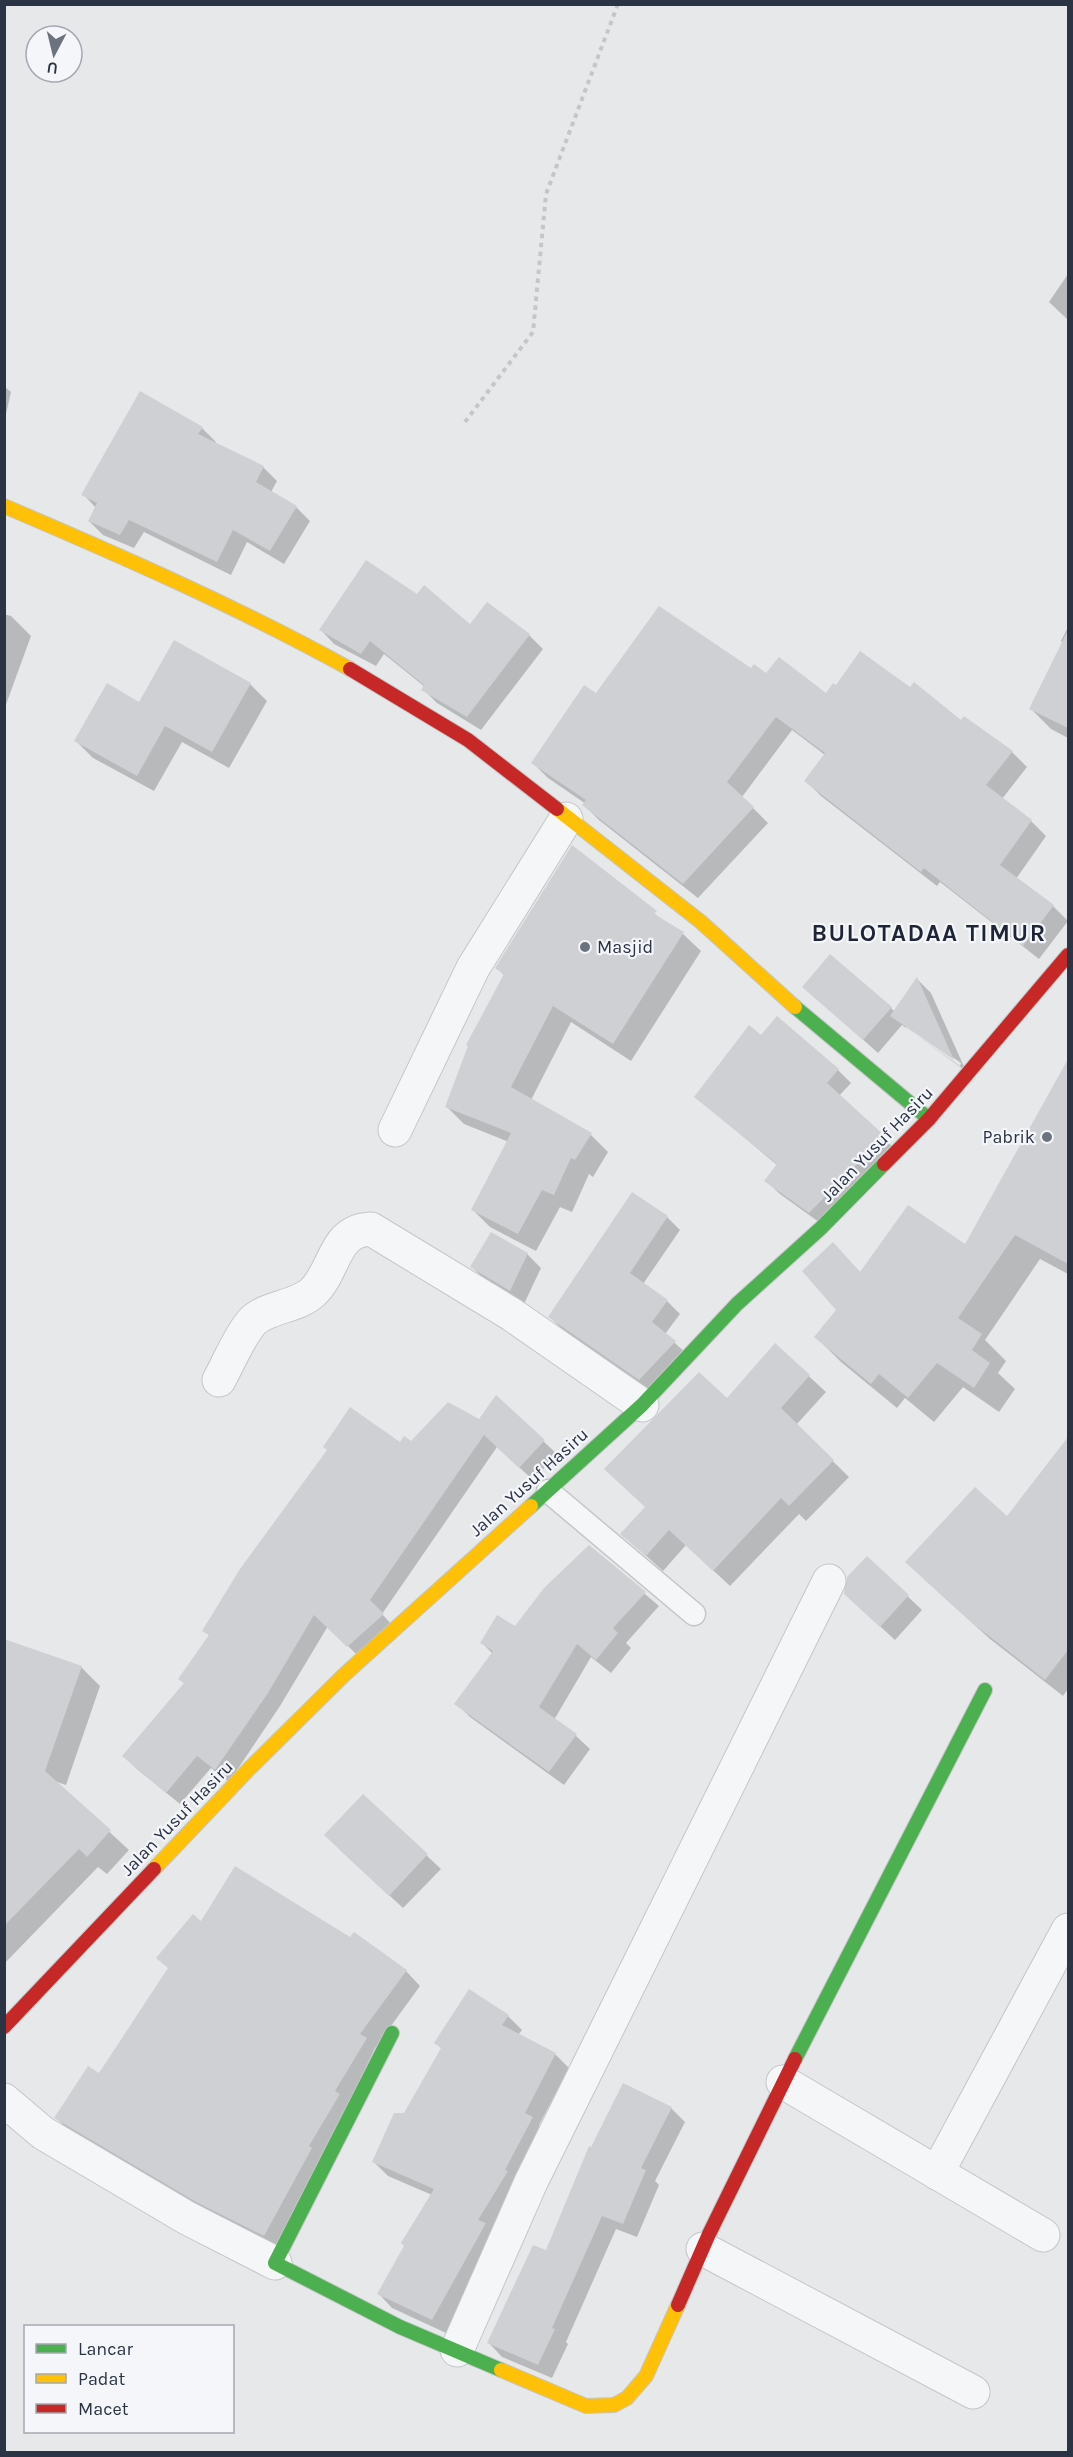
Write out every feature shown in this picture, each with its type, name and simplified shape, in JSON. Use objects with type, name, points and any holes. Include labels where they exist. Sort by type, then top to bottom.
[{"type":"street","points":[[4,506],[174,579],[300,641],[363,676],[468,740],[566,819],[701,922],[813,1023],[929,1119]]},
{"type":"street","points":[[395,1130],[473,968],[566,819]]},
{"type":"street","name":"Jalan Yusuf Hasiru","points":[[4,2027],[249,1769],[337,1682],[642,1405],[737,1304],[821,1228],[929,1119],[1068,955]]},
{"type":"street","points":[[219,1380],[251,1323],[312,1293],[347,1235],[358,1229],[371,1229],[511,1314],[642,1405]]},
{"type":"street","points":[[458,2350],[531,2182],[829,1581]]},
{"type":"street","points":[[4,2100],[54,2139],[187,2218],[400,2327],[586,2406],[604,2409],[616,2406],[631,2396],[646,2376],[703,2248],[783,2082],[985,1690]]},
{"type":"street","points":[[937,2173],[1068,1930]]},
{"type":"street","points":[[275,2263],[392,2033]]},
{"type":"street","points":[[783,2082],[1043,2235]]},
{"type":"street","points":[[703,2248],[973,2392]]},
{"type":"lane","points":[[548,1491],[694,1614]]},
{"type":"path","points":[[465,422],[532,332],[546,194],[618,4]]},
{"type":"building","points":[[140,391],[203,427],[198,434],[264,466],[256,482],[297,506],[270,551],[233,530],[217,562],[129,520],[120,535],[88,521],[97,503],[81,495]]},
{"type":"building","points":[[366,560],[417,594],[424,585],[470,624],[487,602],[530,634],[467,717],[421,690],[424,685],[370,641],[361,654],[319,630]]},
{"type":"building","points":[[659,606],[751,668],[754,664],[766,673],[779,657],[826,693],[833,683],[836,685],[860,651],[910,687],[914,682],[961,720],[964,716],[1013,751],[986,785],[1032,820],[1000,865],[1054,905],[1023,946],[924,868],[921,872],[804,781],[825,753],[776,717],[727,782],[754,807],[683,884],[582,805],[586,800],[531,763],[584,685],[596,693]]},
{"type":"building","points":[[1068,630],[1068,728],[1029,709]]},
{"type":"building","points":[[174,640],[251,683],[212,752],[165,726],[137,776],[74,741],[107,683],[139,702]]},
{"type":"building","points":[[572,845],[657,911],[654,914],[684,932],[613,1044],[553,1006],[511,1087],[592,1133],[575,1160],[571,1158],[554,1195],[542,1190],[518,1234],[471,1210],[511,1133],[445,1107],[468,1046],[466,1045],[504,974],[495,968]]},
{"type":"building","points":[[830,954],[892,1007],[863,1040],[802,987]]},
{"type":"building","points":[[917,977],[954,1060],[890,1016]]},
{"type":"building","points":[[777,1016],[839,1069],[827,1083],[885,1136],[809,1213],[764,1181],[777,1164],[694,1097],[749,1025],[761,1035]]},
{"type":"building","points":[[1068,1059],[1068,1264],[1015,1235],[958,1318],[982,1334],[972,1350],[990,1363],[974,1388],[937,1363],[908,1398],[879,1374],[871,1384],[814,1337],[836,1310],[802,1271],[833,1242],[860,1272],[908,1205],[965,1244]]},
{"type":"building","points":[[632,1192],[668,1216],[630,1273],[668,1300],[652,1322],[676,1341],[639,1380],[548,1317]]},
{"type":"building","points":[[491,1232],[528,1253],[510,1291],[470,1267]]},
{"type":"building","points":[[775,1343],[810,1375],[781,1408],[834,1460],[789,1506],[781,1498],[713,1571],[669,1530],[646,1556],[620,1534],[645,1507],[604,1469],[699,1372],[727,1398]]},
{"type":"building","points":[[496,1395],[545,1440],[519,1468],[484,1435],[370,1600],[384,1614],[347,1647],[314,1615],[268,1693],[215,1770],[197,1756],[166,1793],[122,1756],[184,1683],[178,1679],[209,1635],[202,1631],[240,1569],[327,1450],[323,1447],[350,1407],[400,1442],[404,1436],[411,1441],[448,1402],[479,1419]]},
{"type":"building","points":[[1068,1437],[1068,1650],[1045,1680],[971,1622],[905,1562],[975,1487],[1007,1516]]},
{"type":"building","points":[[589,1545],[646,1592],[613,1628],[618,1633],[596,1660],[577,1644],[539,1707],[577,1734],[549,1772],[454,1704],[493,1651],[480,1643],[497,1615],[515,1626],[544,1588]]},
{"type":"building","points":[[867,1556],[909,1595],[880,1627],[844,1594],[847,1577]]},
{"type":"building","points":[[4,1639],[82,1666],[45,1771],[111,1830],[87,1857],[79,1849],[4,1926]]},
{"type":"building","points":[[363,1794],[428,1854],[389,1896],[324,1835]]},
{"type":"building","points":[[235,1866],[350,1937],[354,1932],[407,1970],[360,2034],[367,2038],[335,2091],[340,2094],[309,2146],[312,2148],[264,2236],[196,2202],[54,2118],[88,2066],[99,2073],[168,1968],[156,1958],[193,1914],[201,1921]]},
{"type":"building","points":[[469,1989],[509,2015],[502,2025],[556,2053],[525,2113],[533,2117],[505,2170],[508,2171],[478,2220],[486,2223],[432,2320],[377,2294],[404,2246],[401,2243],[434,2189],[372,2162],[394,2113],[404,2113],[441,2048],[434,2043]]},
{"type":"building","points":[[623,2083],[672,2107],[641,2168],[646,2170],[623,2224],[602,2216],[538,2365],[487,2343],[533,2245],[546,2250],[589,2146],[591,2147]]},
{"type":"traffic: fast","points":[[795,1007],[929,1119]]},
{"type":"traffic: fast","points":[[531,1506],[642,1405],[737,1304],[821,1228],[884,1164]]},
{"type":"traffic: fast","points":[[795,2059],[985,1690]]},
{"type":"traffic: fast","points":[[392,2033],[275,2263],[400,2327],[501,2370]]},
{"type":"traffic: slow","points":[[4,506],[222,603],[350,669]]},
{"type":"traffic: slow","points":[[557,809],[701,922],[795,1007]]},
{"type":"traffic: slow","points":[[154,1869],[249,1769],[345,1674],[531,1506]]},
{"type":"traffic: slow","points":[[501,2370],[586,2406],[614,2405],[627,2398],[646,2376],[678,2305]]},
{"type":"traffic: jam","points":[[350,669],[468,740],[557,809]]},
{"type":"traffic: jam","points":[[884,1164],[929,1119],[1068,955]]},
{"type":"traffic: jam","points":[[4,2027],[154,1869]]},
{"type":"traffic: jam","points":[[678,2305],[709,2234],[795,2059]]},
{"type":"place","name":"Masjid","points":[[585,947]]},
{"type":"place","name":"Pabrik","points":[[1047,1137]]},
{"type":"district","name":"BULOTADAA TIMUR","points":[[929,933]]}]
